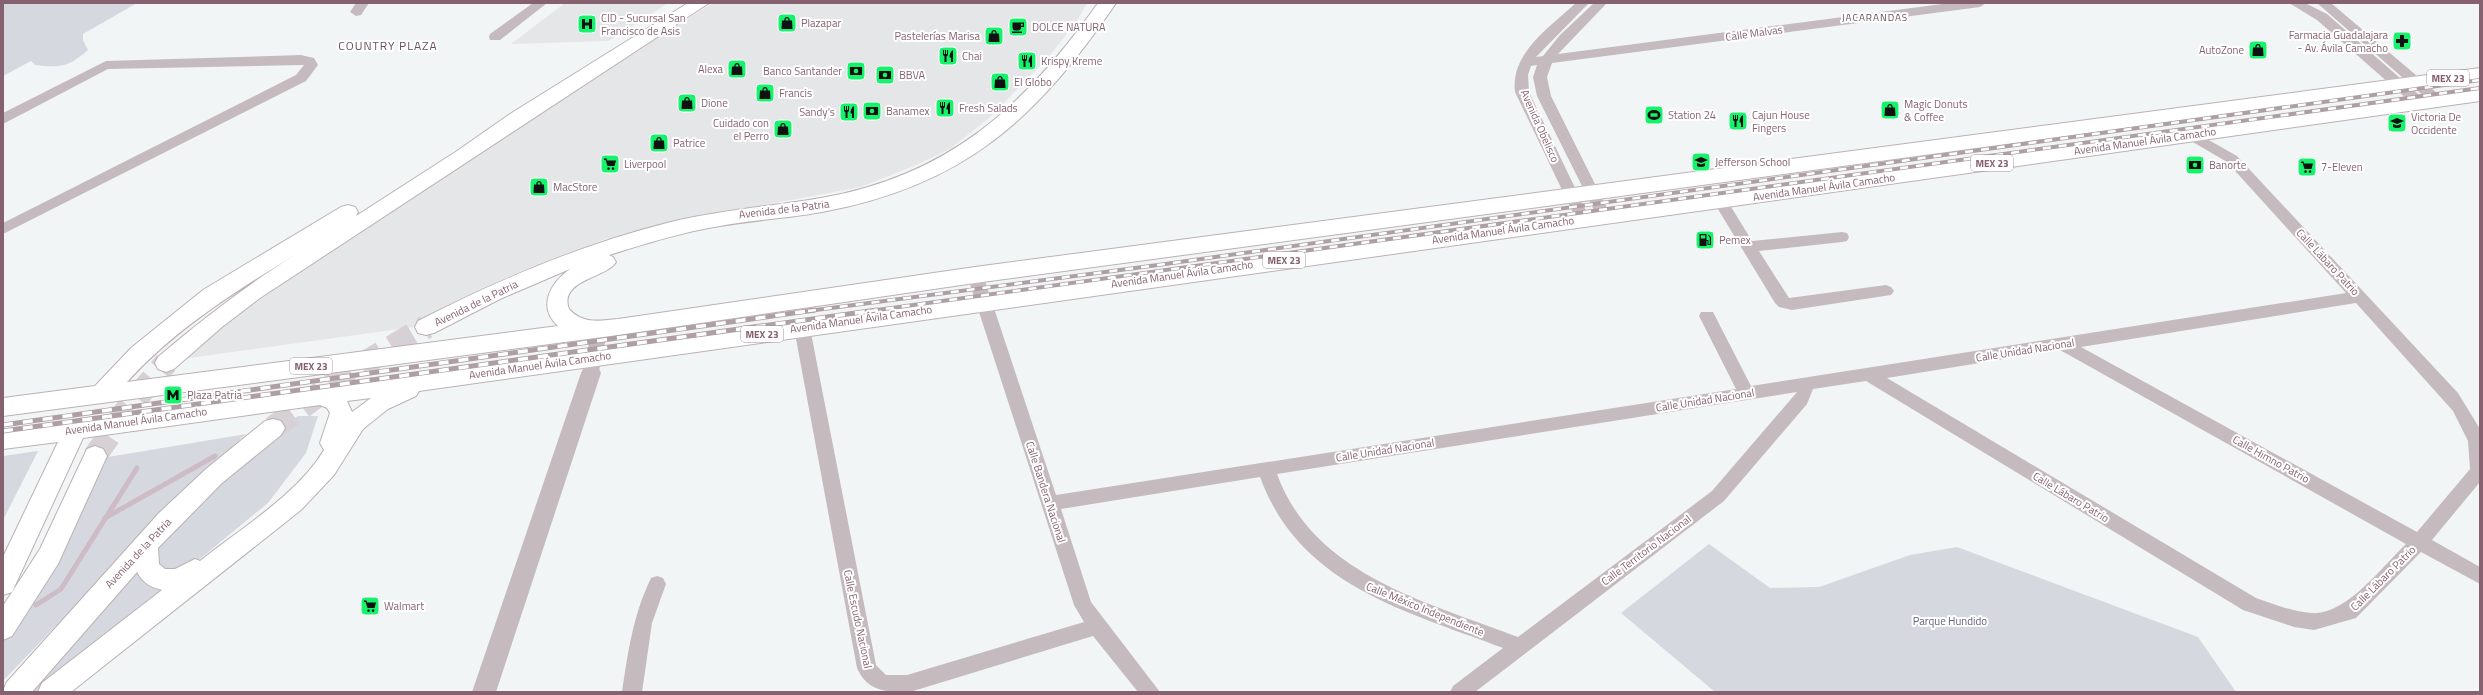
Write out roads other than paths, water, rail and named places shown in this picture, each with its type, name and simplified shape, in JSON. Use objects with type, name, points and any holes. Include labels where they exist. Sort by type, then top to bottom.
[{"type":"main road","points":[[166,363],[214,321],[252,292],[464,156],[517,118],[700,3]]},
{"type":"main road","name":"Avenida de la Patria","points":[[426,327],[540,273],[616,245],[704,221],[780,211],[867,195],[902,184],[956,158],[983,139],[1030,97],[1102,8]]},
{"type":"main road","name":"Avenida Manuel Ávila Camacho","points":[[3,407],[600,329],[975,275],[2480,74]]},
{"type":"main road","name":"Avenida Manuel Ávila Camacho","points":[[3,440],[437,380],[592,366],[802,328],[2480,95]]},
{"type":"main road","points":[[102,393],[139,354],[211,296],[454,149],[517,118]]},
{"type":"main road","points":[[600,329],[573,325],[557,311],[558,296],[562,289],[575,277],[610,260],[780,211]]},
{"type":"main road","points":[[51,692],[305,491],[326,468],[346,433],[363,415],[392,397],[437,380]]},
{"type":"main road","points":[[146,544],[144,562],[150,574],[166,580],[180,578],[196,570],[296,492],[329,449],[341,419],[340,407],[336,402],[321,395]]},
{"type":"main road","name":"Avenida de la Patria","points":[[15,692],[146,544],[214,476],[273,428]]},
{"type":"main road","points":[[3,584],[75,430]]},
{"type":"main road","points":[[3,628],[49,556],[95,456]]},
{"type":"street","points":[[495,37],[541,3]]},
{"type":"street","name":"Avenida Obelisco","points":[[1583,3],[1532,52],[1522,71],[1522,92],[1583,219]]},
{"type":"street","name":"Avenida Obelisco","points":[[1601,3],[1547,60],[1540,78],[1544,96],[1604,216]]},
{"type":"street","name":"Calle Malvas","points":[[1527,62],[1980,3]]},
{"type":"street","points":[[2295,3],[2322,18],[2409,83],[2438,101]]},
{"type":"street","points":[[2323,3],[2409,83],[2420,104]]},
{"type":"street","points":[[3,119],[106,65],[301,59],[309,61],[311,65],[308,71],[300,78],[3,229]]},
{"type":"street","name":"Calle Lábaro Patrio","points":[[1868,374],[2250,604],[2294,619],[2314,622],[2349,612],[2420,541],[2479,471],[2478,444],[2473,430],[2463,413],[2360,297],[2232,159],[2225,146],[2224,130]]},
{"type":"street","name":"Calle Lábaro Patrio","points":[[2191,135],[2232,159]]},
{"type":"street","points":[[1720,201],[1780,299],[1785,303],[1792,304],[1886,291]]},
{"type":"street","points":[[1749,247],[1842,237]]},
{"type":"street","name":"Calle Bandera Nacional","points":[[975,275],[1083,604],[1097,626],[1150,692]]},
{"type":"street","name":"Calle Unidad Nacional","points":[[1050,502],[2360,297]]},
{"type":"street","points":[[1707,316],[1746,393]]},
{"type":"street","name":"Calle Escudo Nacional","points":[[802,328],[866,668],[872,678],[881,684],[892,686],[907,684],[1097,626]]},
{"type":"street","points":[[484,692],[592,366],[600,329]]},
{"type":"street","name":"Calle Himno Patrio","points":[[2062,344],[2420,541],[2480,576]]},
{"type":"street","name":"Calle Territorio Nacional","points":[[1460,692],[1718,496],[1801,399],[1805,392],[1804,384]]},
{"type":"street","name":"Calle México Independiente","points":[[1266,469],[1277,499],[1302,534],[1350,576],[1364,586],[1519,646]]},
{"type":"street","points":[[632,692],[641,622],[646,605],[657,584]]},
{"type":"waterway","points":[[106,517],[215,456]]},
{"type":"waterway","points":[[106,517],[137,468]]},
{"type":"waterway","points":[[36,605],[61,589],[106,517]]},
{"type":"tunnel","points":[[273,428],[348,373],[426,327]]},
{"type":"tunnel","points":[[95,456],[128,408],[166,363]]},
{"type":"railway","points":[[808,311],[1158,265],[2480,80]]},
{"type":"railway","points":[[870,311],[2480,88]]},
{"type":"railway","points":[[3,425],[815,310]]},
{"type":"railway","points":[[3,431],[877,310]]},
{"type":"place","name":"Plazapar","points":[[787,23]]},
{"type":"place","name":"CID - Sucursal San Francisco de Asis","points":[[587,24]]},
{"type":"place","name":"DOLCE NATURA","points":[[1018,27]]},
{"type":"place","name":"Pastelerías Marisa","points":[[994,36]]},
{"type":"place","name":"Farmacia Guadalajara - Av. Ávila Camacho","points":[[2402,41]]},
{"type":"place","name":"AutoZone","points":[[2258,50]]},
{"type":"place","name":"Chai","points":[[948,56]]},
{"type":"place","name":"Krispy Kreme","points":[[1027,61]]},
{"type":"place","name":"Alexa","points":[[737,69]]},
{"type":"place","name":"Banco Santander","points":[[856,71]]},
{"type":"place","name":"BBVA","points":[[885,75]]},
{"type":"place","name":"El Globo","points":[[1000,82]]},
{"type":"place","name":"Francis","points":[[765,93]]},
{"type":"place","name":"Dione","points":[[687,103]]},
{"type":"place","name":"Fresh Salads","points":[[945,108]]},
{"type":"place","name":"Magic Donuts & Coffee","points":[[1890,110]]},
{"type":"place","name":"Banamex","points":[[872,111]]},
{"type":"place","name":"Sandy's","points":[[849,112]]},
{"type":"place","name":"Station 24","points":[[1654,115]]},
{"type":"place","name":"Cajun House Fingers","points":[[1738,121]]},
{"type":"place","name":"Victoria De Occidente","points":[[2397,123]]},
{"type":"place","name":"Cuidado con el Perro","points":[[783,129]]},
{"type":"place","name":"Patrice","points":[[659,143]]},
{"type":"place","name":"Jefferson School","points":[[1701,162]]},
{"type":"place","name":"Liverpool","points":[[610,164]]},
{"type":"place","name":"Banorte","points":[[2195,165]]},
{"type":"place","name":"7-Eleven","points":[[2307,167]]},
{"type":"place","name":"MacStore","points":[[539,187]]},
{"type":"place","name":"Pemex","points":[[1705,240]]},
{"type":"place","name":"Plaza Patria","points":[[173,395]]},
{"type":"place","name":"Walmart","points":[[370,606]]},
{"type":"district","name":"JACARANDAS","points":[[1875,17]]},
{"type":"district","name":"COUNTRY PLAZA","points":[[388,45]]},
{"type":"park label","name":"Parque Hundido","points":[[1950,621]]}]
